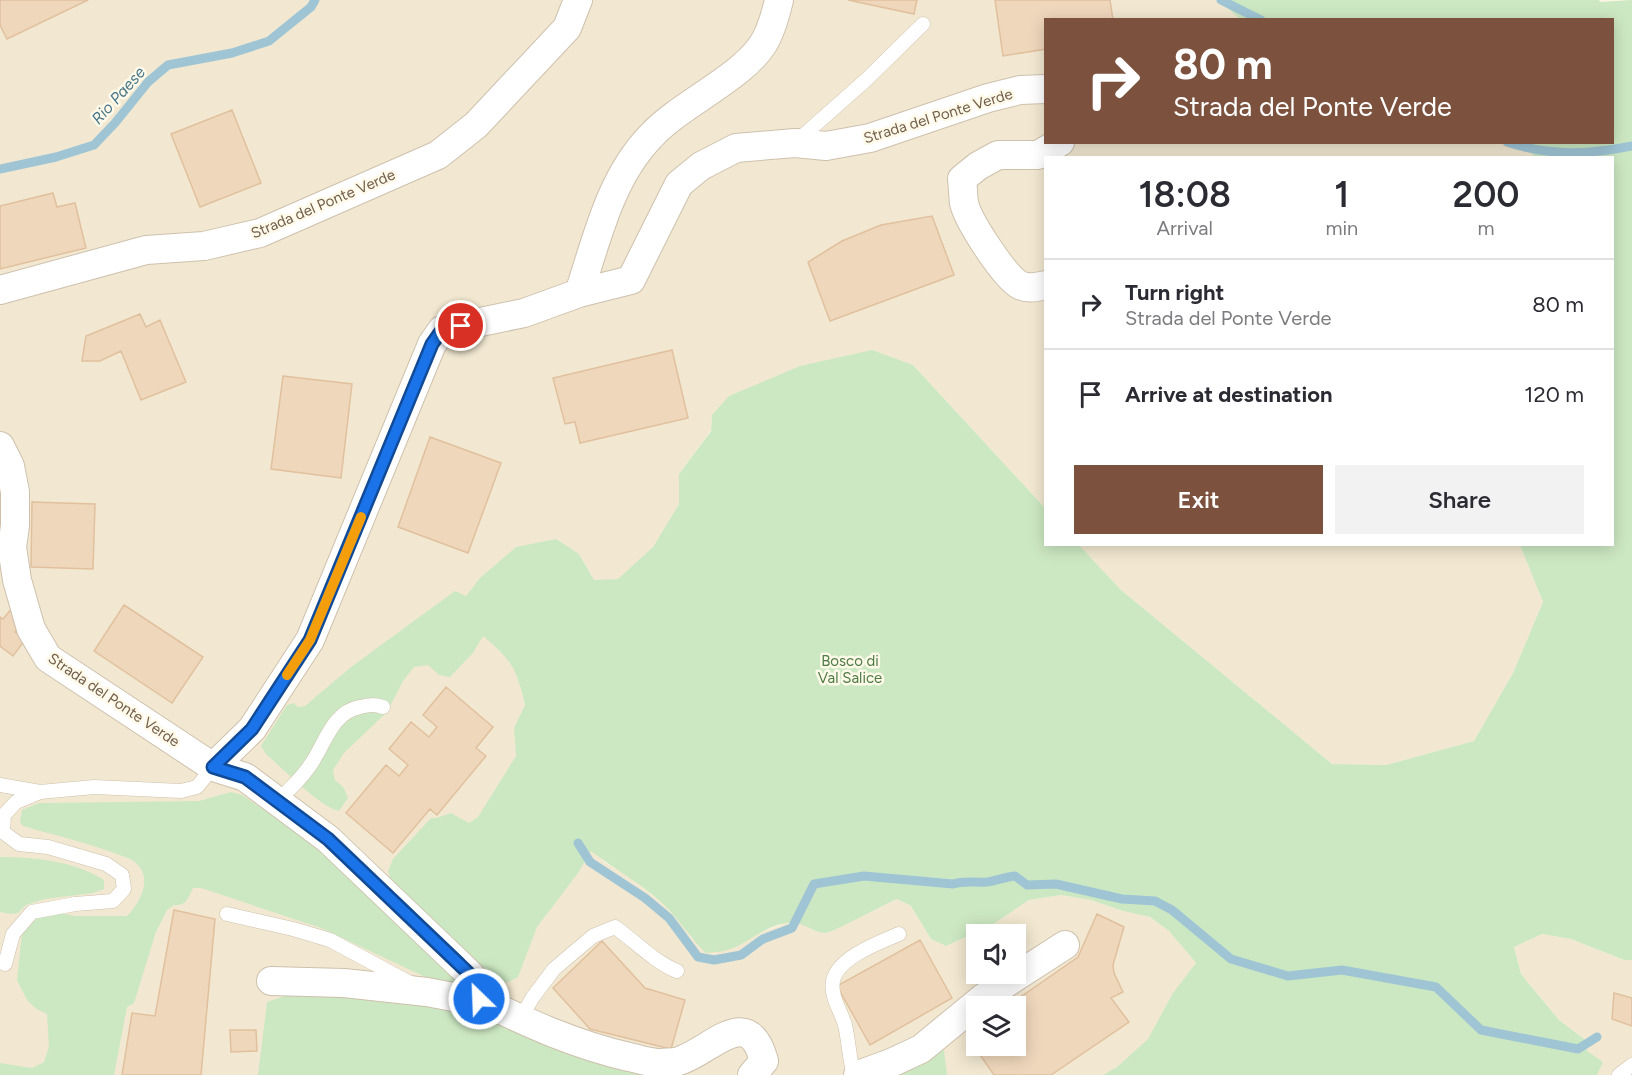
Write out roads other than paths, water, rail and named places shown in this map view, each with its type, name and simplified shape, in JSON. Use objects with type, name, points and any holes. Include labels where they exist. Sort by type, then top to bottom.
[{"type":"street","name":"Strada del Ponte Verde","points":[[0,290],[146,250],[204,246],[260,233],[438,155],[476,125],[567,28],[578,0]]},
{"type":"street","points":[[579,292],[604,213],[632,159],[652,135],[694,101],[742,68],[766,40],[779,0]]},
{"type":"street","name":"Strada del Ponte Verde","points":[[213,767],[252,729],[310,640],[432,344],[442,330],[524,313],[579,292],[631,280],[679,184],[701,166],[736,148],[795,142],[826,146],[870,138],[987,98],[1020,90],[1044,89]]},
{"type":"street","points":[[1044,285],[1029,288],[1018,285],[994,257],[975,227],[964,203],[962,179],[978,166],[998,155],[1038,155],[1057,144]]},
{"type":"street","name":"Strada del Ponte Verde","points":[[0,446],[10,466],[15,492],[15,526],[12,547],[17,580],[24,608],[37,643],[48,658],[213,767],[245,777],[328,839],[400,906],[478,984],[481,992],[479,999]]},
{"type":"street","points":[[856,1075],[921,1050],[983,998],[1065,945]]},
{"type":"street","points":[[272,981],[344,983],[427,992],[474,1001],[479,999],[579,1043],[656,1063],[678,1062],[721,1038],[739,1031],[755,1038],[763,1070]]},
{"type":"lane","points":[[795,142],[867,79],[922,24]]},
{"type":"lane","points":[[276,802],[299,781],[333,724],[350,708],[375,704],[382,707]]},
{"type":"lane","points":[[0,785],[40,792],[94,787],[181,791],[197,787],[213,767]]},
{"type":"lane","points":[[5,964],[13,934],[32,912],[75,904],[113,901],[124,889],[122,875],[106,864],[48,848],[19,844],[3,832],[2,816],[16,802],[40,792]]},
{"type":"lane","points":[[227,914],[330,940],[427,992]]},
{"type":"lane","points":[[520,1019],[554,969],[593,936],[615,927],[662,964],[677,971]]},
{"type":"lane","points":[[856,1075],[849,1056],[844,1024],[836,1006],[833,981],[842,966],[868,948],[899,934]]},
{"type":"lane","points":[[1619,1075],[1632,1065]]},
{"type":"waterway","name":"Rio Paese","points":[[0,169],[56,157],[94,145],[148,82],[168,65],[232,53],[269,41],[311,7],[315,0]]},
{"type":"waterway","points":[[1221,0],[1257,18]]},
{"type":"waterway","points":[[1513,144],[1538,150],[1569,153],[1632,146]]},
{"type":"waterway","points":[[578,843],[590,862],[645,898],[669,918],[698,957],[714,960],[741,955],[763,939],[792,928],[814,884],[864,876],[953,884],[987,882],[1015,876],[1027,885],[1056,884],[1122,899],[1155,901],[1172,910],[1231,959],[1288,976],[1342,970],[1436,987],[1481,1030],[1578,1049],[1597,1037]]},
{"type":"park label","name":"Bosco di Val Salice","points":[[850,670]]}]
